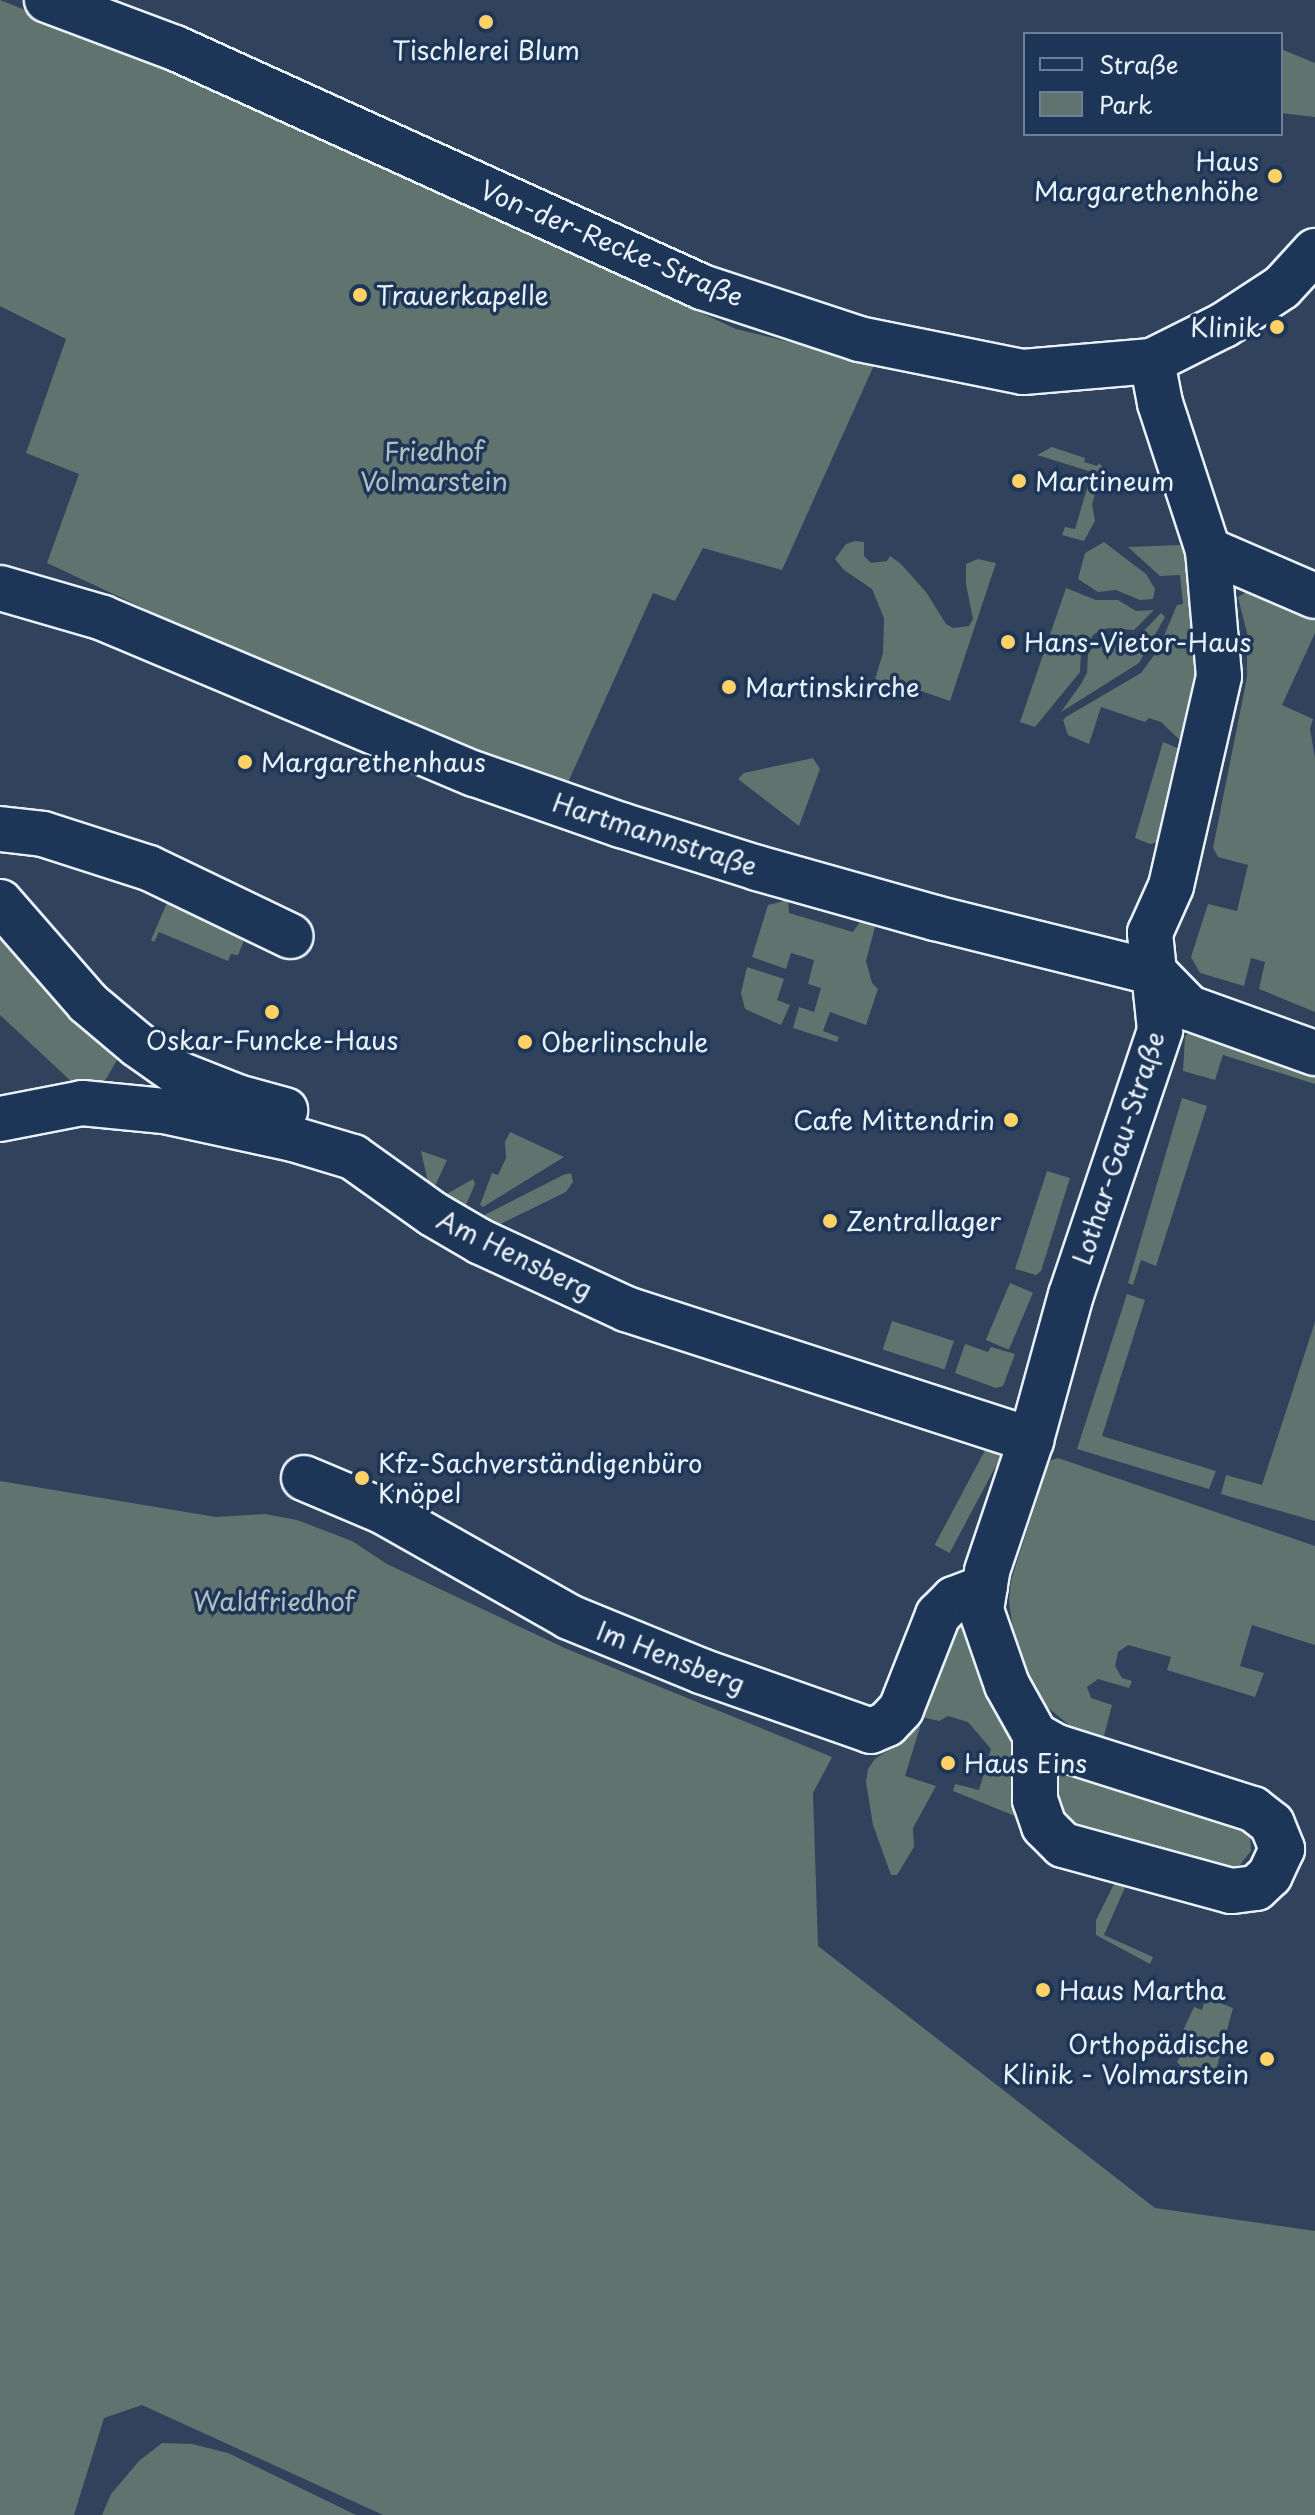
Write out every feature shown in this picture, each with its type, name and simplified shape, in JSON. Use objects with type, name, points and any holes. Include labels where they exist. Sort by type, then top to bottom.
[{"type":"street","name":"Von-der-Recke-Straße","points":[[47,0],[175,48],[702,287],[859,339],[1023,372],[1152,361],[1224,325],[1282,287],[1315,251]]},
{"type":"street","name":"Lothar-Gau-Straße","points":[[1035,1735],[1057,1747],[1253,1809],[1272,1824],[1282,1849],[1270,1875],[1256,1888],[1231,1891],[1063,1845],[1044,1826],[1035,1800],[1035,1735],[1007,1685],[981,1610],[987,1571],[1031,1440],[1078,1274],[1160,1030],[1150,933],[1171,886],[1219,676],[1208,550],[1160,403],[1152,361]]},
{"type":"street","points":[[1208,550],[1315,596]]},
{"type":"street","name":"Hartmannstraße","points":[[0,588],[103,618],[475,774],[608,820],[757,868],[1155,973]]},
{"type":"street","points":[[0,829],[43,834],[149,868],[290,936]]},
{"type":"street","points":[[0,902],[88,1003],[138,1045],[179,1074],[237,1097],[297,1113],[368,1149],[405,1194]]},
{"type":"street","points":[[1155,973],[1189,1008],[1315,1053]]},
{"type":"street","name":"Am Hensberg","points":[[0,1119],[82,1103],[164,1111],[293,1139],[353,1157],[481,1242],[626,1309],[1031,1440]]},
{"type":"street","name":"Im Hensberg","points":[[304,1478],[382,1511],[569,1617],[701,1671],[871,1731],[887,1724],[901,1709],[938,1615],[954,1599],[985,1587]]},
{"type":"green space","name":"Friedhof Volmarstein","points":[[0,0],[178,71],[736,329],[875,363],[782,570],[703,548],[675,601],[653,593],[565,789],[361,710],[47,563],[79,474],[26,453],[66,339],[0,306]]},
{"type":"green space","points":[[1283,50],[1315,63],[1315,117],[1283,113]]},
{"type":"green space","points":[[1052,447],[1085,458],[1084,462],[1097,466],[1099,463],[1109,474],[1106,485],[1099,485],[1096,491],[1092,504],[1095,521],[1084,541],[1062,535],[1065,527],[1075,529],[1092,472],[1037,455]]},
{"type":"green space","points":[[864,542],[864,556],[871,563],[887,561],[890,556],[901,564],[926,592],[946,624],[953,628],[969,626],[973,619],[966,584],[966,564],[978,559],[996,563],[950,701],[890,680],[885,691],[873,686],[883,653],[884,618],[872,589],[844,570],[835,559],[846,544]]},
{"type":"green space","points":[[1104,542],[1146,574],[1155,589],[1153,599],[1140,600],[1116,590],[1098,592],[1078,579],[1085,553]]},
{"type":"green space","points":[[1180,545],[1186,555],[1202,654],[1187,747],[1161,722],[1149,718],[1145,722],[1101,707],[1089,744],[1068,735],[1063,720],[1066,717],[1141,673],[1158,650],[1177,605],[1183,604],[1180,575],[1160,576],[1128,547]]},
{"type":"green space","points":[[1066,588],[1096,600],[1118,600],[1136,611],[1154,610],[1134,630],[1108,628],[1094,634],[1081,653],[1080,672],[1035,727],[1020,722]]},
{"type":"green space","points":[[1248,591],[1315,611],[1315,633],[1282,705],[1313,719],[1310,729],[1315,758],[1315,1012],[1259,989],[1265,962],[1251,958],[1244,986],[1200,973],[1191,957],[1208,904],[1237,911],[1248,865],[1218,857],[1213,848],[1247,677],[1247,633],[1238,597]]},
{"type":"green space","points":[[1161,613],[1165,617],[1139,663],[1061,712],[1087,673],[1088,654],[1095,644],[1105,638],[1138,637]]},
{"type":"green space","points":[[1163,742],[1187,752],[1159,842],[1150,844],[1135,838]]},
{"type":"green space","points":[[813,758],[820,769],[799,826],[738,779],[744,773]]},
{"type":"green space","points":[[169,898],[246,936],[238,955],[231,954],[228,961],[159,932],[154,942],[151,940]]},
{"type":"green space","points":[[788,900],[789,913],[853,932],[860,922],[875,927],[866,961],[872,983],[878,989],[866,1025],[830,1012],[823,1031],[839,1037],[837,1042],[793,1028],[799,1007],[814,1012],[821,988],[808,984],[814,960],[791,953],[786,969],[752,957],[768,905]]},
{"type":"green space","points":[[0,919],[114,1040],[117,1060],[106,1079],[90,1091],[72,1082],[0,1015]]},
{"type":"green space","points":[[747,967],[784,979],[777,1000],[790,1005],[781,1025],[745,1009],[741,993]]},
{"type":"green space","points":[[1193,1030],[1315,1065],[1315,1084],[1223,1055],[1215,1080],[1183,1071],[1185,1036]]},
{"type":"green space","points":[[1182,1098],[1207,1106],[1156,1266],[1141,1260],[1133,1285],[1128,1283]]},
{"type":"green space","points":[[510,1132],[564,1157],[483,1207],[480,1205],[492,1173],[498,1175],[506,1158],[505,1142]]},
{"type":"green space","points":[[421,1151],[447,1160],[435,1186],[443,1196],[473,1179],[475,1184],[462,1214],[471,1222],[563,1175],[571,1173],[573,1182],[566,1192],[490,1229],[477,1229],[436,1205],[431,1196]]},
{"type":"green space","points":[[1047,1171],[1070,1178],[1041,1271],[1036,1275],[1015,1269]]},
{"type":"green space","points":[[1010,1283],[1033,1293],[1009,1350],[986,1340]]},
{"type":"green space","points":[[1127,1294],[1145,1300],[1102,1436],[1216,1471],[1209,1489],[1077,1449]]},
{"type":"green space","points":[[892,1321],[954,1341],[945,1370],[883,1350]]},
{"type":"green space","points":[[1315,1322],[1315,1521],[1221,1494],[1226,1475],[1262,1485]]},
{"type":"green space","points":[[965,1344],[988,1352],[991,1347],[1015,1354],[1003,1386],[996,1388],[955,1373]]},
{"type":"green space","points":[[991,1439],[1006,1447],[950,1553],[935,1545]]},
{"type":"green space","points":[[1058,1458],[1315,1546],[1315,1645],[1252,1625],[1240,1666],[1264,1673],[1255,1697],[1167,1670],[1171,1657],[1128,1645],[1118,1652],[1115,1666],[1122,1678],[1132,1681],[1129,1688],[1098,1679],[1087,1687],[1091,1698],[1112,1705],[1103,1740],[1074,1729],[1046,1706],[1029,1680],[1014,1639],[1009,1601],[1011,1580],[1047,1469],[1051,1460]]},
{"type":"green space","name":"Waldfriedhof","points":[[0,1481],[216,1517],[265,1514],[297,1520],[352,1541],[387,1564],[567,1649],[832,1757],[813,1793],[818,1946],[1155,2208],[1315,2231],[1315,2515],[383,2515],[142,2405],[104,2418],[74,2515],[0,2515]]},
{"type":"green space","points":[[960,1614],[1023,1739],[1025,1820],[953,1791],[955,1784],[979,1790],[991,1749],[968,1722],[948,1716],[939,1721],[913,1715]]},
{"type":"green space","points":[[910,1722],[920,1727],[905,1776],[936,1786],[913,1828],[914,1847],[897,1875],[891,1875],[873,1825],[866,1782],[868,1769],[875,1759],[893,1747]]},
{"type":"green space","points":[[1053,1760],[1219,1809],[1250,1833],[1251,1851],[1239,1866],[1224,1872],[1077,1831],[1056,1810]]},
{"type":"green space","points":[[1117,1878],[1127,1883],[1104,1935],[1153,1957],[1150,1964],[1096,1935],[1096,1920]]},
{"type":"green space","points":[[1208,1992],[1217,1995],[1215,2001],[1233,2008],[1213,2081],[1187,2073],[1177,2062],[1190,2038],[1181,2035],[1194,2007],[1202,2010]]},
{"type":"green space","points":[[162,2443],[192,2444],[228,2453],[356,2515],[102,2515],[111,2494],[139,2461]]},
{"type":"place","name":"Tischlerei Blum","points":[[486,22]]},
{"type":"place","name":"Haus Margarethenhöhe","points":[[1275,176]]},
{"type":"place","name":"Trauerkapelle","points":[[360,295]]},
{"type":"place","name":"Klinik","points":[[1277,327]]},
{"type":"place","name":"Martineum","points":[[1019,481]]},
{"type":"place","name":"Hans-Vietor-Haus","points":[[1008,642]]},
{"type":"place","name":"Martinskirche","points":[[729,687]]},
{"type":"place","name":"Margarethenhaus","points":[[245,762]]},
{"type":"place","name":"Oskar-Funcke-Haus","points":[[272,1012]]},
{"type":"place","name":"Oberlinschule","points":[[525,1042]]},
{"type":"place","name":"Cafe Mittendrin","points":[[1011,1120]]},
{"type":"place","name":"Zentrallager","points":[[830,1221]]},
{"type":"place","name":"Kfz-Sachverständigenbüro Knöpel","points":[[362,1478]]},
{"type":"place","name":"Haus Eins","points":[[948,1763]]},
{"type":"place","name":"Haus Martha","points":[[1043,1990]]},
{"type":"place","name":"Orthopädische Klinik - Volmarstein","points":[[1267,2059]]}]
